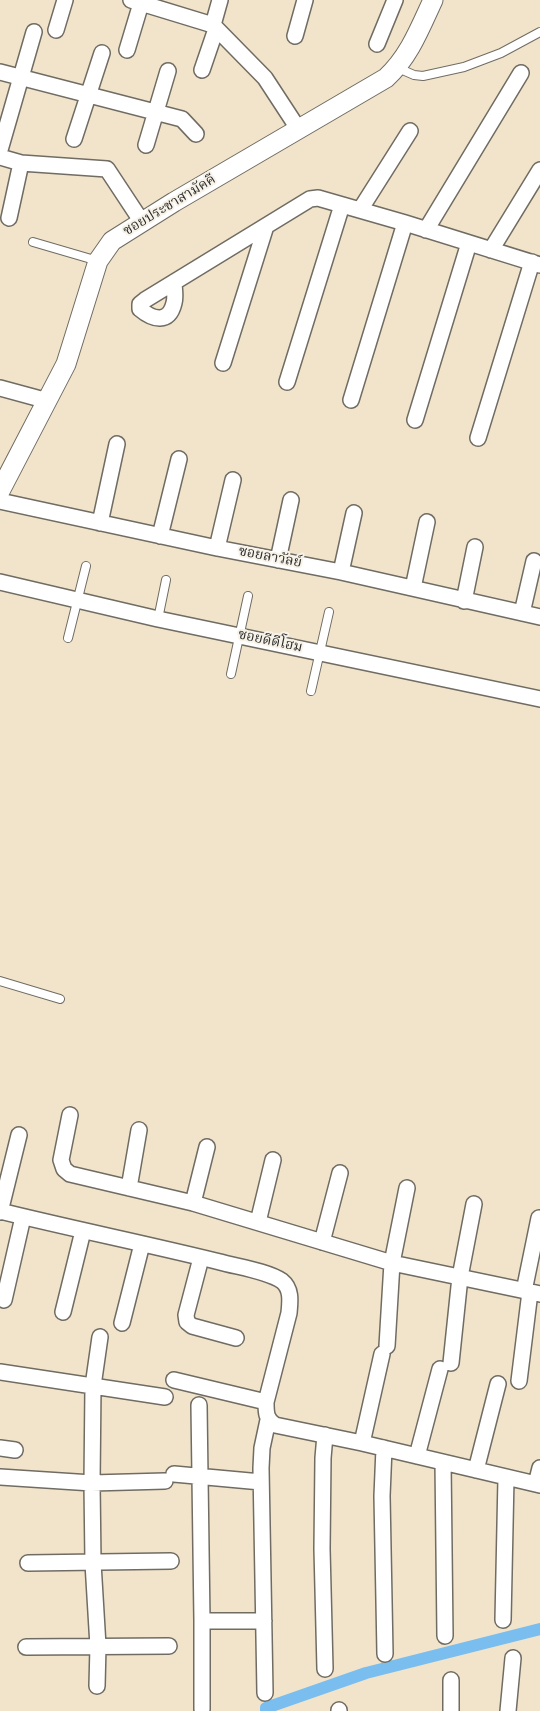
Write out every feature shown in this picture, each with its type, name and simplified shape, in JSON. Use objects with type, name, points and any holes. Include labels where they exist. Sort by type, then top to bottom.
[{"type":"street","points":[[56,30],[65,0]]},
{"type":"street","points":[[202,70],[215,27],[220,0]]},
{"type":"street","points":[[295,36],[305,0]]},
{"type":"street","points":[[377,44],[395,0]]},
{"type":"street","name":"ซอยประชาสามัคคี","points":[[0,492],[48,401],[68,358],[98,261],[112,241],[386,78],[398,68],[406,56],[433,0]]},
{"type":"street","points":[[128,50],[138,1],[215,27],[265,78],[299,130]]},
{"type":"street","points":[[0,150],[34,32]]},
{"type":"street","points":[[74,139],[102,53]]},
{"type":"street","points":[[146,146],[168,71]]},
{"type":"street","points":[[0,72],[182,119],[196,134]]},
{"type":"street","points":[[426,230],[521,73]]},
{"type":"street","points":[[360,210],[410,132]]},
{"type":"street","points":[[0,157],[21,163],[107,168],[142,222]]},
{"type":"street","points":[[9,218],[21,163]]},
{"type":"street","points":[[491,250],[540,170]]},
{"type":"street","points":[[174,282],[310,198],[318,198],[360,210],[536,263],[478,438]]},
{"type":"street","points":[[287,382],[342,205]]},
{"type":"street","points":[[351,400],[405,223]]},
{"type":"street","points":[[223,363],[266,226]]},
{"type":"street","points":[[415,420],[469,243]]},
{"type":"street","points":[[0,388],[48,401]]},
{"type":"street","points":[[100,523],[117,444]]},
{"type":"street","points":[[160,536],[179,459]]},
{"type":"street","points":[[217,548],[233,480]]},
{"type":"street","name":"ซอยลาวัลย์","points":[[0,492],[100,523],[341,572],[540,617]]},
{"type":"street","points":[[278,560],[291,500]]},
{"type":"street","points":[[341,572],[354,513]]},
{"type":"street","points":[[413,588],[428,522]]},
{"type":"street","points":[[464,600],[475,547]]},
{"type":"street","points":[[522,614],[534,561]]},
{"type":"street","name":"ซอยดีดีโฮม","points":[[0,582],[240,636],[540,699]]},
{"type":"street","points":[[70,1115],[61,1160],[64,1169],[70,1174],[193,1204],[392,1263],[531,1292]]},
{"type":"street","points":[[128,1188],[139,1130]]},
{"type":"street","points":[[19,1135],[0,1212],[269,1275],[282,1282],[288,1290],[288,1313],[266,1402],[268,1420],[262,1448],[265,1693]]},
{"type":"street","points":[[193,1204],[207,1147]]},
{"type":"street","points":[[258,1222],[273,1160]]},
{"type":"street","points":[[322,1242],[340,1173]]},
{"type":"street","points":[[362,1443],[384,1350],[392,1263],[407,1188]]},
{"type":"street","points":[[417,1456],[446,1366],[474,1204]]},
{"type":"street","points":[[4,1300],[23,1217]]},
{"type":"street","points":[[519,1381],[539,1218]]},
{"type":"street","points":[[63,1312],[83,1231]]},
{"type":"street","points":[[122,1323],[142,1244]]},
{"type":"street","points":[[201,1258],[186,1315],[187,1322],[192,1326],[236,1338]]},
{"type":"street","points":[[97,1686],[98,1646],[93,1563],[92,1483],[93,1386],[100,1337]]},
{"type":"street","points":[[0,1372],[165,1397]]},
{"type":"street","points":[[174,1380],[266,1402]]},
{"type":"street","points":[[476,1470],[498,1384]]},
{"type":"street","points":[[200,1405],[202,1708]]},
{"type":"street","points":[[268,1420],[275,1425],[538,1484],[540,1468]]},
{"type":"street","points":[[325,1435],[322,1458],[325,1669]]},
{"type":"street","points":[[384,1448],[382,1496],[385,1654]]},
{"type":"street","points":[[443,1462],[445,1636]]},
{"type":"street","points":[[0,1477],[92,1483],[200,1476],[261,1482]]},
{"type":"street","points":[[503,1620],[506,1478]]},
{"type":"street","points":[[28,1563],[171,1561]]},
{"type":"street","points":[[202,1620],[264,1621]]},
{"type":"street","points":[[26,1647],[169,1646]]},
{"type":"street","points":[[508,1711],[513,1658]]},
{"type":"street","points":[[451,1711],[452,1680]]},
{"type":"lane","points":[[398,68],[414,75],[423,76],[464,67],[501,53],[540,32]]},
{"type":"lane","points":[[33,242],[98,261]]},
{"type":"lane","points":[[68,638],[86,566]]},
{"type":"lane","points":[[158,618],[166,580]]},
{"type":"lane","points":[[231,674],[248,596]]},
{"type":"lane","points":[[311,691],[329,612]]},
{"type":"lane","points":[[0,981],[60,999]]},
{"type":"waterway","points":[[266,1711],[266,1708],[366,1673],[540,1629]]}]
